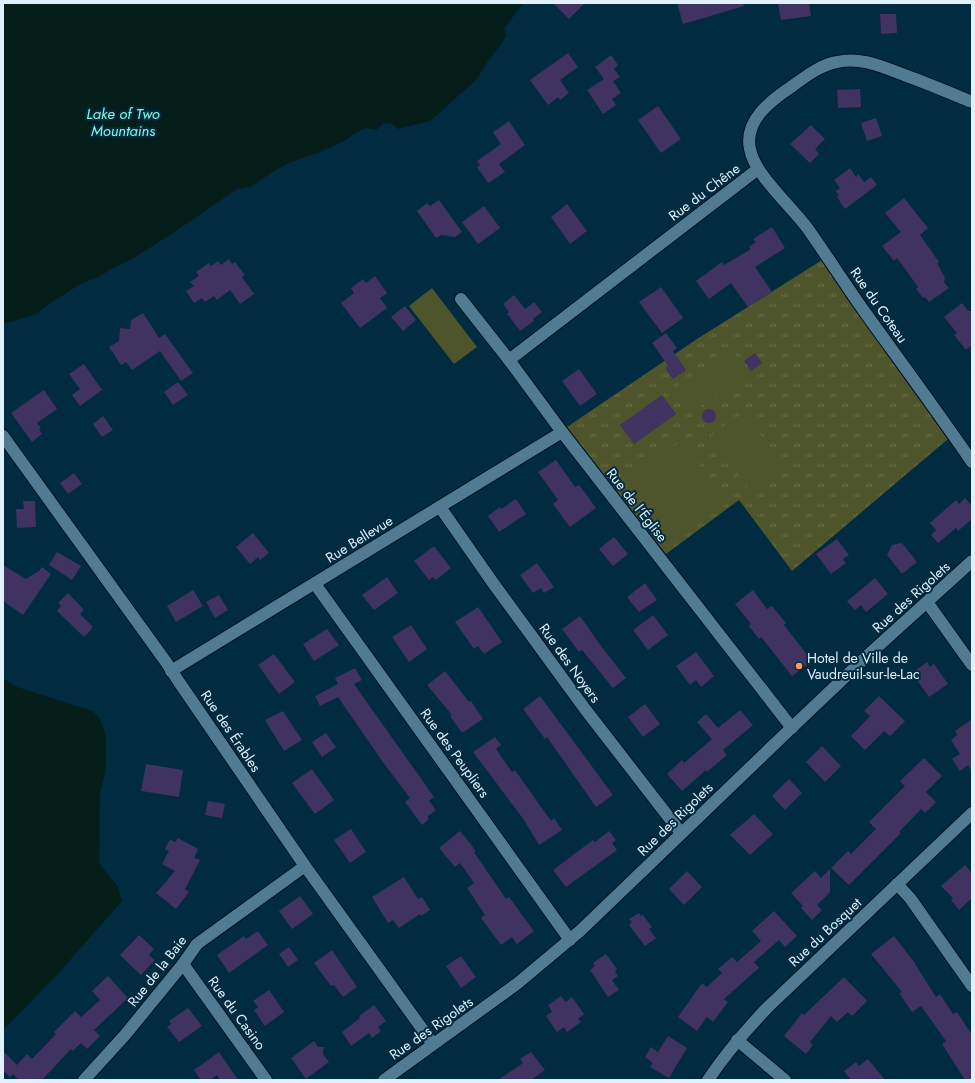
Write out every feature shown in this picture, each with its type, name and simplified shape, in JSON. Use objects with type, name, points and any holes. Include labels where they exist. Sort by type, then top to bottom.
[{"type":"street","name":"Rue du Chêne","points":[[508,360],[758,169],[749,148],[749,137],[757,118],[765,107],[777,96],[815,71],[827,65],[844,61],[874,64],[972,102]]},
{"type":"street","name":"Rue du Coteau","points":[[758,169],[807,228],[972,462]]},
{"type":"street","name":"Rue de l'Église","points":[[461,299],[562,432],[792,728]]},
{"type":"street","name":"Rue Bellevue","points":[[171,671],[562,432]]},
{"type":"street","name":"Rue des Érables","points":[[3,436],[171,671],[305,866],[433,1044]]},
{"type":"street","name":"Rue des Noyers","points":[[440,507],[493,583],[585,709],[681,833]]},
{"type":"street","name":"Rue des Rigolets","points":[[384,1080],[518,983],[570,940],[792,728],[972,562]]},
{"type":"street","name":"Rue des Peupliers","points":[[315,584],[570,940]]},
{"type":"street","points":[[927,602],[972,665]]},
{"type":"street","name":"Rue du Bosquet","points":[[708,1080],[737,1040],[801,975],[972,813]]},
{"type":"street","name":"Rue de la Baie","points":[[84,1080],[125,1035],[202,939],[305,866]]},
{"type":"street","points":[[898,884],[910,898],[972,986]]},
{"type":"street","name":"Rue du Casino","points":[[183,964],[266,1080]]},
{"type":"street","points":[[737,1040],[785,1080]]},
{"type":"green space","points":[[822,260],[948,439],[792,571],[739,500],[666,554],[567,427],[697,339]]},
{"type":"green space","points":[[432,288],[477,347],[454,364],[409,306]]},
{"type":"green space","points":[[731,348],[748,373],[694,411],[676,387]]},
{"type":"green space","points":[[744,412],[783,467],[750,490],[711,436]]},
{"type":"green space","points":[[681,441],[728,502],[672,544],[625,483]]},
{"type":"water","name":"Lake of Two Mountains","points":[[3,3],[523,3],[504,29],[506,36],[476,80],[430,121],[398,129],[392,124],[384,123],[376,130],[366,128],[355,133],[346,140],[320,152],[291,162],[250,187],[237,189],[132,259],[99,277],[82,283],[49,304],[37,314],[3,324]]},
{"type":"water","points":[[3,678],[14,686],[92,711],[98,716],[106,738],[106,756],[100,795],[99,861],[118,887],[122,901],[56,976],[3,1030]]},
{"type":"building","points":[[553,3],[585,3],[569,19]]},
{"type":"building","points":[[677,3],[743,3],[744,6],[683,24]]},
{"type":"building","points":[[778,3],[809,3],[811,16],[781,20]]},
{"type":"building","points":[[880,14],[896,14],[897,33],[881,34]]},
{"type":"building","points":[[568,53],[578,67],[560,80],[569,93],[560,100],[558,97],[548,105],[530,80]]},
{"type":"building","points":[[611,55],[618,65],[614,69],[620,77],[613,81],[621,93],[612,99],[616,105],[603,114],[587,90],[604,79],[595,67]]},
{"type":"building","points":[[860,89],[861,107],[838,108],[837,90]]},
{"type":"building","points":[[658,106],[681,139],[661,153],[638,120]]},
{"type":"building","points":[[876,118],[882,136],[867,141],[861,123]]},
{"type":"building","points":[[509,121],[525,145],[499,164],[505,172],[488,183],[477,167],[480,165],[477,161],[501,144],[493,132]]},
{"type":"building","points":[[811,125],[825,139],[815,149],[819,154],[810,163],[790,144]]},
{"type":"building","points":[[850,168],[856,177],[858,174],[864,182],[871,177],[877,185],[845,209],[837,197],[839,196],[836,191],[840,188],[834,180]]},
{"type":"building","points":[[904,198],[928,228],[920,235],[939,262],[937,263],[945,278],[944,282],[949,288],[929,302],[925,297],[923,298],[916,289],[918,287],[897,258],[894,261],[882,246],[901,232],[885,213]]},
{"type":"building","points":[[439,200],[462,232],[455,237],[441,235],[436,238],[417,211],[427,203],[430,206]]},
{"type":"building","points":[[567,204],[587,231],[570,244],[551,217]]},
{"type":"building","points":[[484,206],[500,228],[478,244],[462,222]]},
{"type":"building","points":[[772,227],[785,248],[755,267],[772,292],[748,307],[731,283],[709,299],[696,281],[722,262],[724,265],[751,249],[749,247],[756,242],[753,239]]},
{"type":"building","points":[[229,259],[232,264],[235,262],[245,275],[242,277],[254,294],[240,304],[230,290],[217,300],[214,296],[205,302],[202,298],[194,303],[186,291],[194,286],[190,282],[199,276],[196,272],[209,263],[211,266],[218,261],[221,265]]},
{"type":"building","points":[[375,276],[387,293],[380,298],[387,308],[360,328],[341,303],[354,293],[351,288],[363,279],[366,283]]},
{"type":"building","points":[[661,287],[683,318],[662,333],[639,302]]},
{"type":"building","points":[[514,295],[525,309],[534,302],[542,312],[533,319],[534,321],[520,331],[507,314],[509,312],[503,304]]},
{"type":"building","points":[[962,303],[968,311],[972,311],[972,345],[966,350],[954,335],[957,333],[944,317]]},
{"type":"building","points":[[405,306],[416,320],[403,331],[391,317]]},
{"type":"building","points":[[143,313],[159,338],[165,334],[193,373],[181,381],[160,351],[132,370],[126,362],[121,365],[109,347],[119,341],[120,328],[130,329],[131,320]]},
{"type":"building","points":[[666,333],[677,348],[673,351],[686,370],[673,379],[665,368],[668,366],[652,343]]},
{"type":"building","points":[[755,353],[762,363],[751,371],[744,361]]},
{"type":"building","points":[[84,364],[102,390],[80,406],[72,395],[80,389],[69,374]]},
{"type":"building","points":[[579,369],[597,394],[580,406],[562,381]]},
{"type":"building","points":[[178,382],[188,395],[173,405],[164,392]]},
{"type":"building","points":[[44,390],[57,409],[37,423],[41,428],[39,429],[42,434],[32,442],[11,413]]},
{"type":"building","points":[[662,395],[676,414],[634,444],[620,425]]},
{"type":"building","points":[[709,409],[714,411],[716,416],[714,421],[709,423],[704,421],[702,416],[704,411]]},
{"type":"building","points":[[103,416],[113,430],[102,437],[93,424]]},
{"type":"building","points":[[556,460],[575,487],[579,485],[596,508],[570,527],[553,504],[558,500],[538,472]]},
{"type":"building","points":[[74,473],[82,484],[68,494],[60,483]]},
{"type":"building","points":[[965,498],[972,506],[972,519],[958,531],[956,528],[938,543],[931,535],[936,530],[930,523],[956,500],[959,504]]},
{"type":"building","points":[[516,499],[526,514],[499,532],[488,516],[500,507],[501,509]]},
{"type":"building","points":[[23,501],[35,501],[36,527],[17,528],[16,509],[24,509]]},
{"type":"building","points":[[253,533],[269,553],[260,560],[258,557],[250,564],[236,547]]},
{"type":"building","points":[[614,537],[628,554],[613,566],[599,549]]},
{"type":"building","points":[[837,539],[849,555],[843,559],[846,563],[831,574],[816,554]]},
{"type":"building","points":[[902,543],[917,562],[902,574],[887,555],[892,545]]},
{"type":"building","points":[[434,546],[451,568],[436,580],[433,577],[429,580],[414,561]]},
{"type":"building","points":[[57,552],[81,566],[72,580],[49,565]]},
{"type":"building","points":[[537,563],[554,587],[544,593],[541,588],[533,593],[520,575]]},
{"type":"building","points":[[3,565],[26,579],[39,571],[42,567],[51,574],[23,615],[3,601]]},
{"type":"building","points":[[387,577],[398,593],[374,610],[362,595]]},
{"type":"building","points":[[875,578],[888,594],[866,612],[861,605],[855,610],[847,601]]},
{"type":"building","points":[[645,583],[657,600],[639,612],[627,597]]},
{"type":"building","points":[[193,590],[203,606],[176,622],[167,606]]},
{"type":"building","points":[[753,590],[767,609],[772,606],[786,623],[784,625],[812,661],[792,676],[761,637],[759,639],[749,626],[751,624],[735,604]]},
{"type":"building","points":[[68,593],[84,610],[80,614],[93,627],[84,637],[57,611],[61,606],[58,603]]},
{"type":"building","points":[[219,595],[228,610],[215,618],[206,602]]},
{"type":"building","points":[[478,607],[502,642],[484,654],[478,646],[474,649],[455,622]]},
{"type":"building","points":[[653,615],[668,635],[648,650],[633,630]]},
{"type":"building","points":[[580,616],[626,678],[613,688],[582,650],[579,652],[562,629]]},
{"type":"building","points":[[411,625],[427,649],[409,662],[392,637]]},
{"type":"building","points":[[327,629],[339,645],[314,661],[303,644]]},
{"type":"building","points":[[696,652],[714,676],[701,687],[696,680],[690,685],[676,666]]},
{"type":"building","points":[[274,654],[295,682],[279,694],[258,665]]},
{"type":"building","points":[[927,662],[930,667],[934,664],[948,684],[929,697],[912,673]]},
{"type":"building","points":[[355,668],[362,680],[354,684],[434,797],[429,801],[436,810],[428,816],[428,820],[422,825],[405,802],[410,798],[382,761],[338,697],[320,706],[315,696],[338,684],[335,678]]},
{"type":"building","points":[[445,671],[469,702],[471,701],[483,719],[462,733],[450,716],[452,715],[427,685]]},
{"type":"building","points":[[540,696],[613,795],[596,807],[547,737],[545,739],[523,709]]},
{"type":"building","points":[[879,696],[905,721],[890,736],[884,731],[865,750],[851,736],[870,716],[864,711]]},
{"type":"building","points":[[645,704],[660,724],[643,737],[628,717]]},
{"type":"building","points":[[740,710],[753,725],[723,750],[727,755],[707,772],[706,770],[682,791],[667,774],[682,760],[684,763],[712,739],[697,722],[706,714],[718,728]]},
{"type":"building","points":[[283,711],[302,740],[284,751],[265,720]]},
{"type":"building","points":[[972,719],[972,772],[968,765],[960,771],[952,759],[960,754],[951,740],[957,735],[955,731]]},
{"type":"building","points":[[326,733],[336,747],[322,757],[312,742]]},
{"type":"building","points":[[495,737],[501,745],[496,749],[512,772],[515,770],[551,821],[554,818],[562,830],[539,845],[524,820],[473,752]]},
{"type":"building","points":[[822,746],[841,766],[825,782],[806,762]]},
{"type":"building","points":[[924,758],[942,776],[926,792],[936,802],[925,813],[921,809],[899,832],[901,833],[849,885],[831,868],[848,851],[851,854],[876,829],[869,822],[905,786],[900,781]]},
{"type":"building","points":[[146,764],[183,770],[179,797],[141,791]]},
{"type":"building","points":[[312,769],[334,800],[315,814],[292,783]]},
{"type":"building","points":[[789,779],[802,793],[785,810],[772,796]]},
{"type":"building","points":[[208,801],[225,804],[222,818],[205,815]]},
{"type":"building","points":[[754,814],[773,834],[750,855],[730,835]]},
{"type":"building","points":[[351,829],[366,852],[350,863],[334,840]]},
{"type":"building","points":[[460,831],[476,851],[474,852],[506,899],[509,897],[534,931],[517,944],[512,937],[501,945],[481,918],[485,915],[467,888],[474,883],[460,863],[455,867],[439,848]]},
{"type":"building","points":[[609,831],[616,840],[612,843],[617,850],[566,887],[553,870],[593,840],[595,842]]},
{"type":"building","points":[[178,838],[198,849],[194,858],[200,860],[185,889],[189,892],[176,909],[156,893],[175,871],[162,864],[169,851],[165,849],[170,839],[175,842]]},
{"type":"building","points":[[965,865],[972,873],[972,898],[959,910],[951,900],[953,898],[941,886]]},
{"type":"building","points":[[830,869],[830,892],[817,905],[822,910],[812,920],[801,908],[803,906],[791,893],[815,871],[821,878]]},
{"type":"building","points":[[687,871],[702,887],[684,905],[669,889]]},
{"type":"building","points":[[404,877],[418,899],[422,897],[430,910],[421,916],[420,914],[399,928],[393,920],[388,923],[372,897]]},
{"type":"building","points":[[300,896],[313,914],[292,929],[279,911]]},
{"type":"building","points":[[774,911],[797,936],[785,947],[779,940],[754,962],[759,968],[724,999],[728,1002],[713,1022],[707,1017],[697,1031],[678,1017],[702,983],[707,987],[722,973],[718,969],[732,957],[737,962],[761,941],[752,931]]},
{"type":"building","points":[[639,913],[641,916],[642,914],[652,927],[649,929],[656,938],[645,946],[629,925],[632,922],[629,919]]},
{"type":"building","points":[[258,931],[268,945],[229,973],[217,955],[244,936],[246,939]]},
{"type":"building","points":[[139,935],[154,949],[149,955],[155,960],[141,975],[120,955]]},
{"type":"building","points":[[894,936],[915,963],[936,997],[940,994],[953,1014],[957,1012],[972,1035],[972,1080],[965,1080],[942,1044],[946,1041],[921,1006],[912,1012],[899,993],[902,992],[871,954]]},
{"type":"building","points":[[289,947],[298,960],[288,967],[279,954]]},
{"type":"building","points":[[332,950],[357,987],[343,997],[334,985],[331,986],[314,963]]},
{"type":"building","points":[[606,954],[617,969],[615,971],[618,976],[612,980],[619,990],[608,997],[590,970],[595,966],[593,963]]},
{"type":"building","points":[[461,956],[476,977],[461,988],[446,966]]},
{"type":"building","points":[[108,976],[128,998],[94,1030],[100,1036],[87,1049],[81,1043],[73,1051],[71,1049],[42,1080],[19,1080],[13,1074],[10,1077],[3,1070],[3,1051],[17,1065],[27,1054],[32,1059],[56,1034],[54,1032],[75,1011],[81,1017],[100,1000],[92,991]]},
{"type":"building","points":[[844,977],[867,1001],[852,1016],[848,1012],[837,1022],[831,1016],[810,1042],[813,1045],[806,1054],[784,1036],[802,1013],[804,1015]]},
{"type":"building","points":[[269,990],[284,1012],[265,1026],[254,1010],[258,1007],[253,1001]]},
{"type":"building","points":[[561,996],[566,1002],[572,997],[584,1014],[578,1019],[581,1022],[567,1032],[564,1027],[557,1032],[546,1016],[552,1012],[548,1005]]},
{"type":"building","points":[[374,1005],[386,1021],[378,1027],[381,1031],[372,1038],[369,1033],[351,1046],[342,1032],[360,1018],[359,1016]]},
{"type":"building","points":[[188,1008],[202,1026],[179,1042],[167,1027],[171,1024],[169,1021]]},
{"type":"building","points":[[668,1036],[687,1048],[669,1078],[650,1067],[653,1063],[645,1057],[651,1047],[658,1052]]},
{"type":"building","points":[[314,1041],[318,1047],[324,1047],[323,1054],[329,1062],[306,1079],[291,1058]]},
{"type":"building","points":[[219,1052],[238,1080],[220,1080],[217,1075],[210,1080],[201,1080],[194,1070]]},
{"type":"building","points":[[531,1052],[545,1070],[531,1080],[498,1080],[523,1063],[520,1059]]},
{"type":"building","points":[[868,1059],[885,1080],[851,1080],[844,1071],[856,1062],[859,1066]]},
{"type":"place","name":"Hotel de Ville de Vaudreuil-sur-le-Lac","points":[[799,666]]}]
